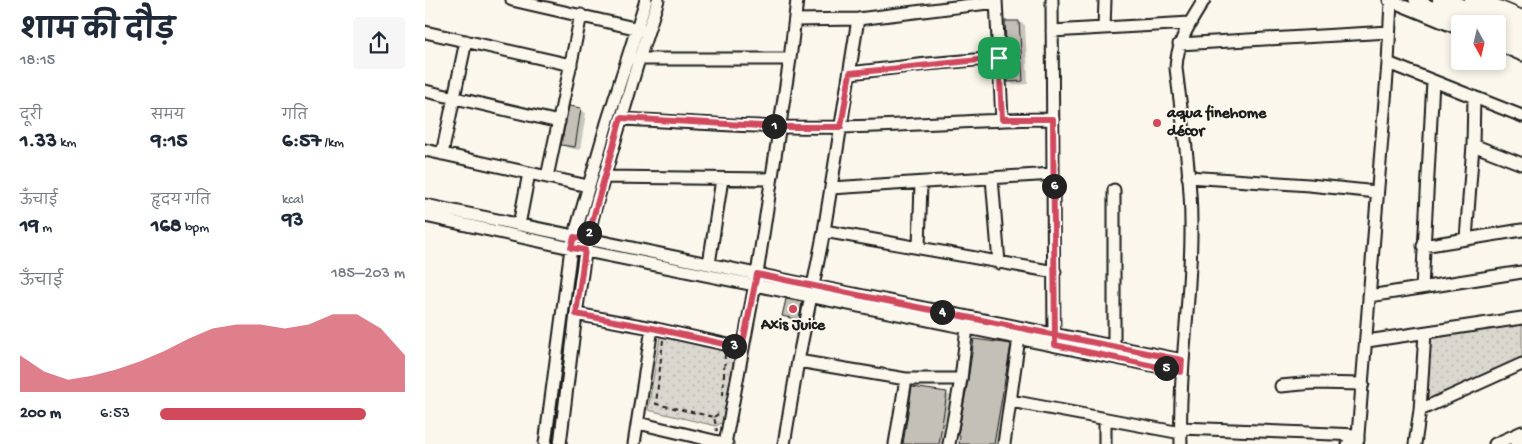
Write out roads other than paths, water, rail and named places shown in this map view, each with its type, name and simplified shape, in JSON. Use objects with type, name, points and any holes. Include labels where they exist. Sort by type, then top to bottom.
[{"type":"highway","points":[[1442,0],[1522,34]]},
{"type":"highway","points":[[1474,0],[1522,20]]},
{"type":"street","points":[[512,0],[642,29]]},
{"type":"street","points":[[545,444],[572,242],[588,186],[642,29],[646,0]]},
{"type":"street","points":[[642,29],[658,0]]},
{"type":"street","points":[[637,423],[724,443],[756,280],[790,59],[797,0]]},
{"type":"street","points":[[1052,0],[1054,340]]},
{"type":"street","points":[[1104,28],[1105,0]]},
{"type":"street","points":[[1181,435],[1182,366],[1191,223],[1188,176],[1176,68],[1179,44],[1204,0]]},
{"type":"street","points":[[1011,401],[1181,435],[1355,441],[1367,341],[1388,63],[1390,0],[1451,25]]},
{"type":"street","points":[[1415,0],[1451,15]]},
{"type":"street","points":[[1495,0],[1522,11]]},
{"type":"street","points":[[795,20],[858,19],[996,1],[1002,119]]},
{"type":"street","points":[[547,177],[581,15]]},
{"type":"street","points":[[784,444],[798,361],[824,231],[858,19]]},
{"type":"street","points":[[1052,31],[1190,23]]},
{"type":"street","points":[[425,32],[571,65]]},
{"type":"street","points":[[1179,44],[1389,32]]},
{"type":"street","points":[[1506,38],[1522,44]]},
{"type":"street","points":[[442,154],[466,41]]},
{"type":"street","points":[[1506,48],[1522,54]]},
{"type":"street","points":[[633,58],[790,59]]},
{"type":"street","points":[[560,444],[586,245],[621,118],[633,58]]},
{"type":"street","points":[[850,73],[999,58]]},
{"type":"street","points":[[1388,63],[1522,116]]},
{"type":"street","points":[[1422,288],[1433,81]]},
{"type":"street","points":[[425,91],[559,122]]},
{"type":"street","points":[[1466,239],[1473,145],[1474,97]]},
{"type":"street","points":[[621,118],[779,127],[841,127],[1002,119],[1053,119]]},
{"type":"street","points":[[1473,145],[1522,164]]},
{"type":"street","points":[[425,150],[588,186]]},
{"type":"street","points":[[519,225],[529,173]]},
{"type":"street","points":[[831,188],[1053,174]]},
{"type":"street","points":[[1188,176],[1377,192]]},
{"type":"street","points":[[604,177],[771,179]]},
{"type":"street","points":[[992,178],[999,263]]},
{"type":"street","points":[[709,264],[722,179]]},
{"type":"street","points":[[919,247],[921,183]]},
{"type":"street","points":[[1114,190],[1114,346]]},
{"type":"street","points":[[425,205],[519,225],[572,242]]},
{"type":"street","points":[[425,216],[572,242],[1182,366]]},
{"type":"street","points":[[1423,246],[1522,230]]},
{"type":"street","points":[[824,231],[1055,272]]},
{"type":"street","points":[[586,245],[709,264],[756,280]]},
{"type":"street","points":[[1369,296],[1522,272]]},
{"type":"street","points":[[813,292],[1019,338],[1114,346],[1182,366]]},
{"type":"street","points":[[576,314],[652,328],[742,348]]},
{"type":"street","points":[[1367,341],[1522,318]]},
{"type":"street","points":[[949,444],[961,379],[967,327]]},
{"type":"street","points":[[634,444],[652,328]]},
{"type":"street","points":[[1415,444],[1420,410],[1425,333]]},
{"type":"street","points":[[1004,444],[1019,338]]},
{"type":"street","points":[[798,361],[906,379],[961,379]]},
{"type":"street","points":[[1420,410],[1522,364]]},
{"type":"street","points":[[895,444],[906,379]]},
{"type":"street","points":[[1281,386],[1313,383],[1363,384]]},
{"type":"street","points":[[1105,420],[1105,444]]},
{"type":"street","points":[[1495,444],[1522,432]]},
{"type":"street","points":[[1516,444],[1522,441]]},
{"type":"place","name":"aqua finehome décor","points":[[1157,123]]},
{"type":"place","name":"Axis Juice","points":[[793,309]]}]
